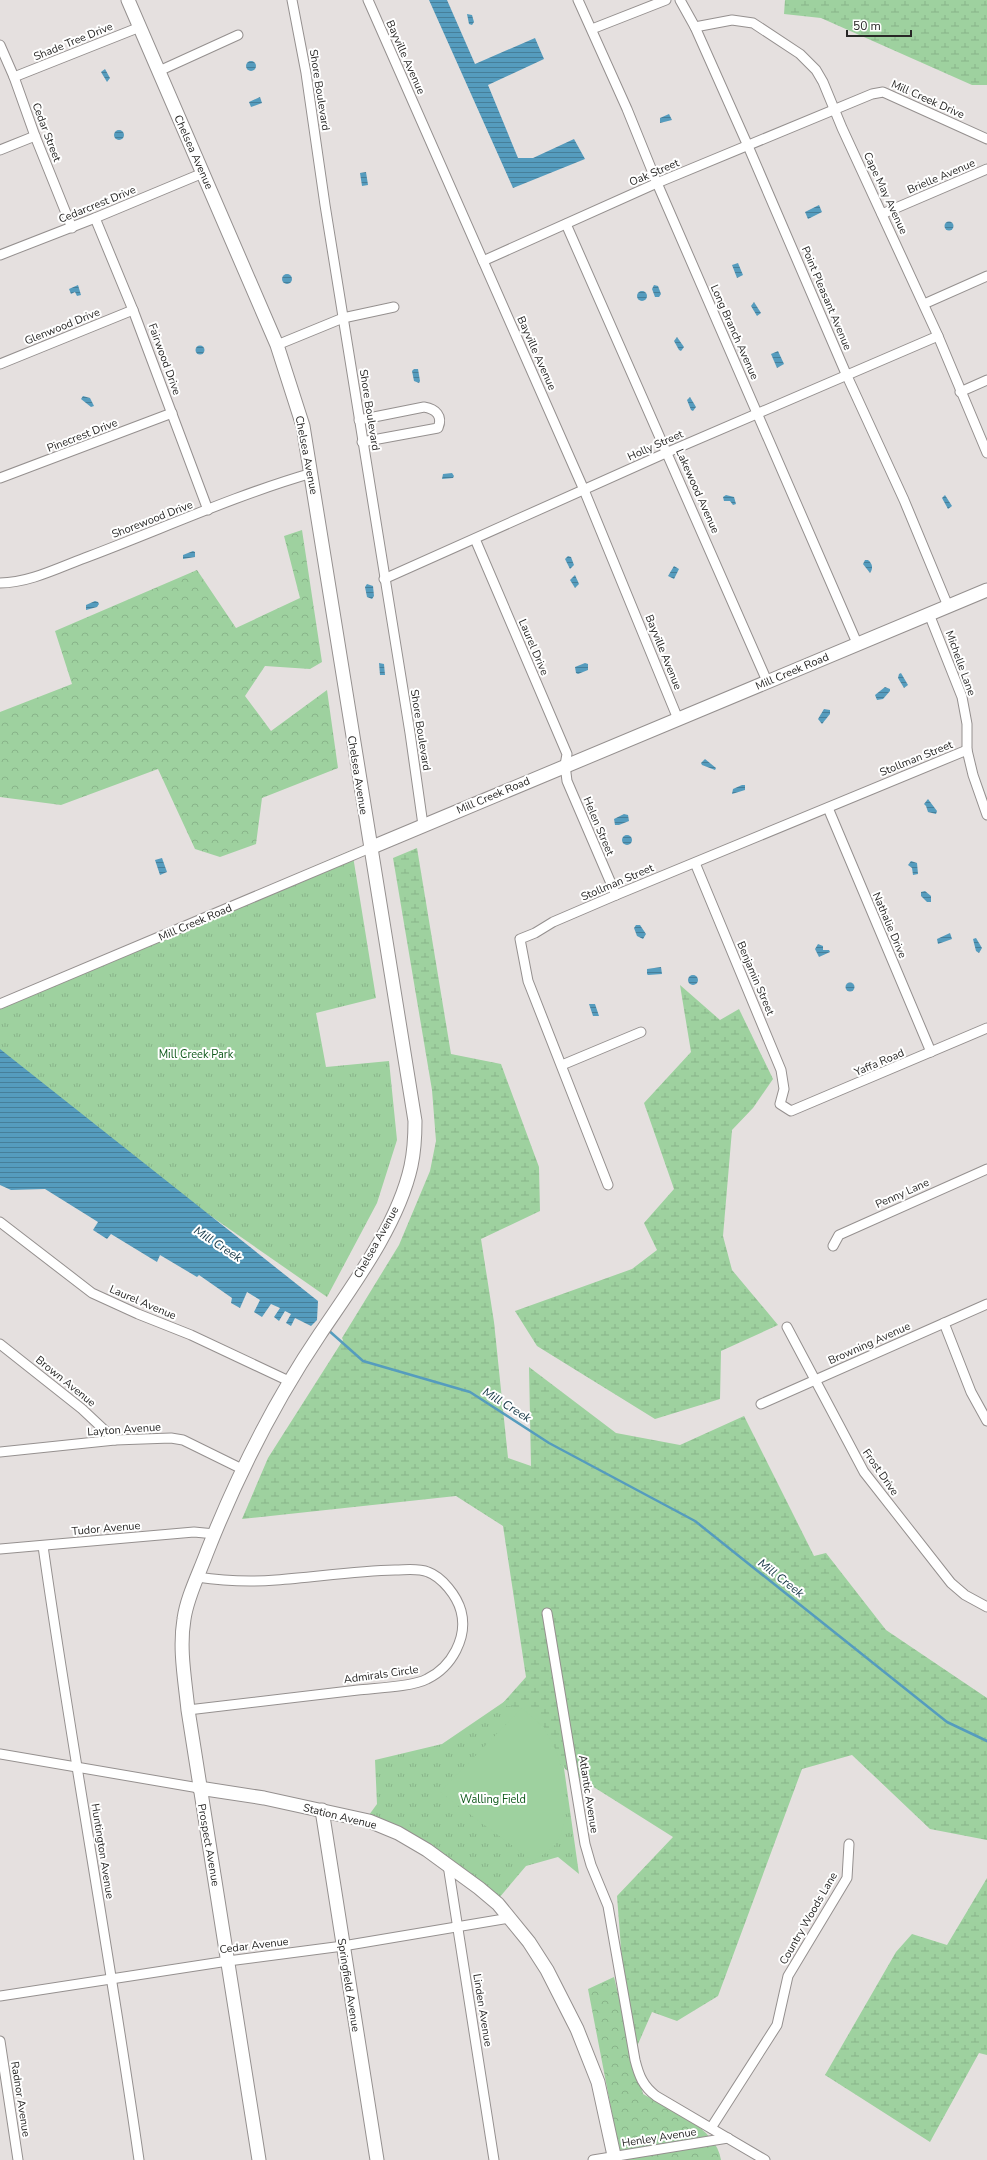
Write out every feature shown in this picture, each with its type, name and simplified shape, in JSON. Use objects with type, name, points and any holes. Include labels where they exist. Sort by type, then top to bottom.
[{"type":"main road","name":"Chelsea Avenue","points":[[128,0],[277,345],[303,426],[312,473],[370,848],[410,1080],[415,1121],[411,1167],[385,1230],[291,1382],[242,1469],[215,1534]]},
{"type":"main road","name":"Mill Creek Road","points":[[370,848],[565,765],[987,590]]},
{"type":"main road","name":"Prospect Avenue","points":[[215,1534],[197,1578],[184,1618],[182,1633],[182,1661],[199,1788],[228,1960],[259,2160]]},
{"type":"main road","name":"Station Avenue","points":[[199,1788],[322,1810],[369,1821],[398,1833],[427,1850],[480,1888],[510,1918],[529,1942],[547,1970],[583,2041],[598,2082],[614,2158]]},
{"type":"main road","name":"Springfield Avenue","points":[[322,1810],[377,2160]]},
{"type":"street","name":"Shore Boulevard","points":[[292,0],[306,73],[362,442],[410,732],[423,825]]},
{"type":"street","name":"Bayville Avenue","points":[[368,0],[584,490],[678,719]]},
{"type":"street","name":"Long Branch Avenue","points":[[578,0],[627,109],[657,183],[857,643]]},
{"type":"street","points":[[592,29],[666,0]]},
{"type":"street","name":"Point Pleasant Avenue","points":[[680,0],[695,27],[748,146],[847,376],[904,500],[948,606]]},
{"type":"street","name":"Cape May Avenue","points":[[695,27],[732,20],[753,23],[800,54],[816,70],[835,108],[842,128],[924,304],[987,453]]},
{"type":"street","name":"Shade Tree Drive","points":[[14,77],[140,27]]},
{"type":"street","points":[[159,72],[238,35]]},
{"type":"street","name":"Cedar Street","points":[[0,45],[14,77],[35,136],[72,228]]},
{"type":"street","name":"Mill Creek Drive","points":[[835,108],[872,94],[883,92],[987,139]]},
{"type":"street","name":"Oak Street","points":[[483,261],[657,183],[748,146],[835,108]]},
{"type":"street","points":[[0,150],[35,136]]},
{"type":"street","name":"Brielle Avenue","points":[[882,214],[987,169]]},
{"type":"street","name":"Cedarcrest Drive","points":[[0,255],[72,228],[203,173]]},
{"type":"street","name":"Fairwood Drive","points":[[95,218],[133,310],[208,510]]},
{"type":"street","name":"Lakewood Avenue","points":[[566,224],[668,452],[767,681]]},
{"type":"street","points":[[924,304],[987,276]]},
{"type":"street","points":[[277,345],[343,318],[394,307]]},
{"type":"street","name":"Glenwood Drive","points":[[0,364],[133,310]]},
{"type":"street","name":"Holly Street","points":[[384,579],[668,452],[938,336]]},
{"type":"street","points":[[960,392],[987,380]]},
{"type":"street","points":[[359,420],[424,407],[431,408],[438,412],[440,422],[438,428],[362,442]]},
{"type":"street","name":"Pinecrest Drive","points":[[0,478],[172,413]]},
{"type":"street","name":"Shorewood Drive","points":[[0,583],[20,580],[50,570],[271,485],[312,473]]},
{"type":"street","name":"Laurel Drive","points":[[475,539],[567,754],[565,765]]},
{"type":"street","name":"Michelle Lane","points":[[929,614],[962,697],[967,724],[967,750],[974,780],[987,815]]},
{"type":"street","name":"Stollman Street","points":[[608,1185],[528,981],[520,939],[535,933],[552,922],[967,750]]},
{"type":"street","name":"Helen Street","points":[[565,765],[567,781],[616,896]]},
{"type":"street","name":"Nathalie Drive","points":[[828,808],[931,1052]]},
{"type":"street","name":"Mill Creek Road","points":[[0,1004],[370,848]]},
{"type":"street","name":"Benjamin Street","points":[[695,863],[781,1070],[784,1089],[780,1104]]},
{"type":"street","name":"Yaffa Road","points":[[780,1104],[791,1111],[800,1109],[987,1028]]},
{"type":"street","points":[[562,1065],[641,1032]]},
{"type":"street","name":"Penny Lane","points":[[833,1246],[839,1234],[987,1169]]},
{"type":"street","name":"Laurel Avenue","points":[[0,1222],[92,1293],[138,1314],[191,1335],[291,1382]]},
{"type":"street","name":"Browning Avenue","points":[[761,1404],[987,1304]]},
{"type":"street","points":[[944,1323],[971,1392],[987,1422]]},
{"type":"street","name":"Frost Drive","points":[[787,1327],[864,1472],[938,1568],[965,1595],[987,1607]]},
{"type":"street","name":"Brown Avenue","points":[[0,1344],[82,1409],[115,1440]]},
{"type":"street","points":[[0,1353],[10,1352]]},
{"type":"street","name":"Layton Avenue","points":[[0,1452],[115,1440],[158,1438],[183,1440],[242,1469]]},
{"type":"street","name":"Tudor Avenue","points":[[0,1549],[194,1532],[215,1534]]},
{"type":"street","name":"Huntington Avenue","points":[[43,1546],[64,1691],[78,1766],[112,1978],[139,2160]]},
{"type":"street","name":"Admirals Circle","points":[[188,1710],[376,1688],[426,1680],[436,1674],[449,1661],[462,1634],[463,1619],[451,1590],[428,1572],[418,1569],[230,1582],[197,1578]]},
{"type":"street","name":"Atlantic Avenue","points":[[547,1612],[585,1844],[591,1865],[608,1906],[635,2060],[640,2077],[647,2089],[765,2160]]},
{"type":"street","name":"Station Avenue","points":[[0,1754],[78,1766],[199,1788]]},
{"type":"street","name":"Country Woods Lane","points":[[711,2128],[777,2025],[788,1976],[847,1878],[849,1844]]},
{"type":"street","name":"Linden Avenue","points":[[448,1864],[494,2160]]},
{"type":"street","name":"Cedar Avenue","points":[[0,1996],[228,1960],[343,1946],[510,1918]]},
{"type":"street","name":"Radnor Avenue","points":[[0,2041],[18,2160]]},
{"type":"street","name":"Henley Avenue","points":[[593,2160],[614,2158],[728,2138]]},
{"type":"green space","points":[[785,0],[987,0],[987,85],[972,85],[821,18],[784,14]]},
{"type":"green space","points":[[302,530],[322,662],[310,669],[265,666],[245,696],[271,731],[327,690],[338,768],[262,798],[256,844],[220,857],[195,849],[158,769],[61,805],[0,797],[0,712],[72,684],[55,631],[197,570],[236,628],[300,598],[284,536]]},
{"type":"green space","points":[[417,848],[451,1054],[501,1064],[539,1167],[540,1211],[481,1239],[494,1322],[508,1458],[531,1466],[529,1367],[616,1433],[680,1445],[744,1416],[814,1556],[826,1553],[886,1630],[987,1698],[987,1840],[930,1829],[852,1755],[802,1769],[718,1996],[677,2021],[652,2012],[635,2051],[623,1975],[617,1896],[673,1837],[565,1769],[535,1710],[501,1705],[526,1677],[503,1526],[456,1496],[242,1519],[268,1458],[343,1340],[342,1338],[399,1245],[430,1171],[436,1141],[432,1090],[393,858]]},
{"type":"green space","name":"Mill Creek Park","points":[[352,850],[376,998],[316,1013],[326,1067],[389,1061],[397,1140],[377,1203],[327,1297],[34,1093],[0,1061],[0,1002]]},
{"type":"green space","points":[[680,985],[720,1020],[739,1009],[773,1079],[753,1108],[732,1130],[723,1236],[732,1270],[778,1325],[721,1351],[720,1399],[655,1419],[537,1346],[515,1311],[632,1269],[657,1250],[644,1223],[674,1189],[644,1103],[691,1052]]},
{"type":"green space","name":"Walling Field","points":[[526,1687],[557,1719],[579,1874],[558,1857],[526,1866],[499,1898],[369,1815],[377,1804],[375,1760],[442,1744]]},
{"type":"green space","points":[[522,1708],[542,1726],[551,1740],[562,1770],[566,1803],[565,1819],[561,1833],[555,1845],[533,1861],[440,1792]]},
{"type":"green space","points":[[987,1878],[987,2055],[979,2053],[930,2142],[825,2075],[896,1952],[912,1934],[947,1945]]},
{"type":"green space","points":[[614,1977],[643,2094],[690,2120],[701,2129],[711,2138],[718,2149],[721,2160],[621,2160],[588,1989]]},
{"type":"water","points":[[429,0],[447,0],[475,64],[535,38],[544,59],[488,85],[518,158],[533,158],[574,139],[585,159],[513,188]]},
{"type":"water","points":[[467,14],[472,15],[474,22],[472,25],[469,24]]},
{"type":"water","points":[[249,61],[253,61],[255,62],[255,70],[249,71],[246,68],[246,64]]},
{"type":"water","points":[[105,69],[110,78],[107,82],[101,72]]},
{"type":"water","points":[[260,97],[262,103],[251,107],[249,102]]},
{"type":"water","points":[[669,114],[672,120],[660,123],[660,118]]},
{"type":"water","points":[[119,130],[124,135],[119,140],[114,135]]},
{"type":"water","points":[[366,172],[368,185],[362,186],[360,173]]},
{"type":"water","points":[[819,205],[822,212],[808,219],[805,212]]},
{"type":"water","points":[[947,222],[951,222],[953,226],[951,230],[947,230],[945,228],[945,224]]},
{"type":"water","points":[[738,263],[743,275],[737,278],[732,265]]},
{"type":"water","points":[[285,274],[289,274],[292,279],[289,284],[285,284],[282,281],[282,277]]},
{"type":"water","points":[[78,285],[81,295],[77,296],[75,292],[71,294],[69,289]]},
{"type":"water","points":[[654,285],[658,286],[661,294],[659,297],[655,297],[652,289]]},
{"type":"water","points":[[640,291],[644,291],[647,296],[644,301],[640,301],[637,298],[637,294]]},
{"type":"water","points":[[754,302],[761,313],[757,316],[751,306]]},
{"type":"water","points":[[677,337],[684,347],[681,351],[674,341]]},
{"type":"water","points":[[200,345],[205,350],[200,355],[195,350]]},
{"type":"water","points":[[778,351],[784,364],[777,368],[771,354]]},
{"type":"water","points":[[414,369],[418,369],[419,383],[414,381],[412,371]]},
{"type":"water","points":[[83,396],[90,398],[94,406],[91,407],[81,399]]},
{"type":"water","points":[[690,397],[696,407],[693,411],[691,410],[687,400]]},
{"type":"water","points":[[452,473],[454,476],[453,478],[442,479],[443,474]]},
{"type":"water","points":[[726,495],[734,497],[736,504],[733,505],[730,501],[724,501],[723,497]]},
{"type":"water","points":[[945,495],[952,506],[948,509],[942,498]]},
{"type":"water","points":[[193,551],[195,552],[195,557],[183,559],[183,555]]},
{"type":"water","points":[[568,556],[571,557],[574,565],[570,569],[565,559]]},
{"type":"water","points":[[865,560],[868,560],[872,565],[872,570],[870,573],[863,564]]},
{"type":"water","points":[[674,566],[679,569],[674,579],[668,576]]},
{"type":"water","points":[[575,575],[579,584],[575,588],[570,580]]},
{"type":"water","points":[[367,584],[373,586],[374,596],[372,599],[367,597],[365,587]]},
{"type":"water","points":[[95,601],[99,604],[97,607],[86,610],[86,605]]},
{"type":"water","points":[[379,663],[384,664],[385,675],[380,675]]},
{"type":"water","points":[[585,663],[588,664],[588,670],[578,674],[576,673],[575,667]]},
{"type":"water","points":[[901,673],[908,685],[904,688],[898,678],[899,674]]},
{"type":"water","points":[[885,687],[890,689],[890,691],[883,699],[877,700],[875,695]]},
{"type":"water","points":[[824,709],[830,710],[830,714],[822,724],[818,719]]},
{"type":"water","points":[[705,759],[716,768],[715,770],[702,765],[701,763]]},
{"type":"water","points":[[745,785],[745,790],[732,794],[733,789]]},
{"type":"water","points":[[928,799],[937,811],[936,814],[928,812],[924,804]]},
{"type":"water","points":[[624,814],[628,815],[629,821],[615,825],[614,819]]},
{"type":"water","points":[[627,835],[632,840],[627,845],[622,840]]},
{"type":"water","points":[[162,858],[167,872],[160,875],[155,860]]},
{"type":"water","points":[[911,861],[917,863],[918,874],[913,875],[912,868],[908,865]]},
{"type":"water","points":[[925,891],[931,896],[931,902],[927,902],[921,896],[921,892]]},
{"type":"water","points":[[636,925],[640,925],[646,934],[643,939],[637,936],[634,928]]},
{"type":"water","points":[[950,933],[952,939],[938,944],[937,939]]},
{"type":"water","points":[[976,938],[982,948],[979,953],[976,951],[973,939]]},
{"type":"water","points":[[818,944],[823,946],[823,950],[829,950],[830,952],[819,957],[815,949]]},
{"type":"water","points":[[661,967],[662,974],[647,974],[647,969]]},
{"type":"water","points":[[693,975],[698,980],[693,985],[688,980]]},
{"type":"water","points":[[850,982],[855,987],[850,992],[845,987]]},
{"type":"water","points":[[589,1004],[595,1004],[599,1016],[593,1016]]},
{"type":"water","points":[[0,1049],[318,1301],[317,1320],[311,1326],[295,1318],[291,1326],[286,1323],[291,1314],[285,1311],[279,1321],[274,1317],[280,1308],[271,1304],[262,1317],[254,1312],[260,1300],[247,1292],[240,1308],[231,1303],[232,1298],[199,1275],[197,1277],[160,1255],[157,1262],[111,1234],[107,1239],[93,1230],[98,1222],[45,1189],[11,1190],[0,1185]]},
{"type":"waterway","name":"Mill Creek","points":[[327,1329],[363,1361],[470,1392],[549,1443],[695,1521],[947,1722],[987,1741]]}]
